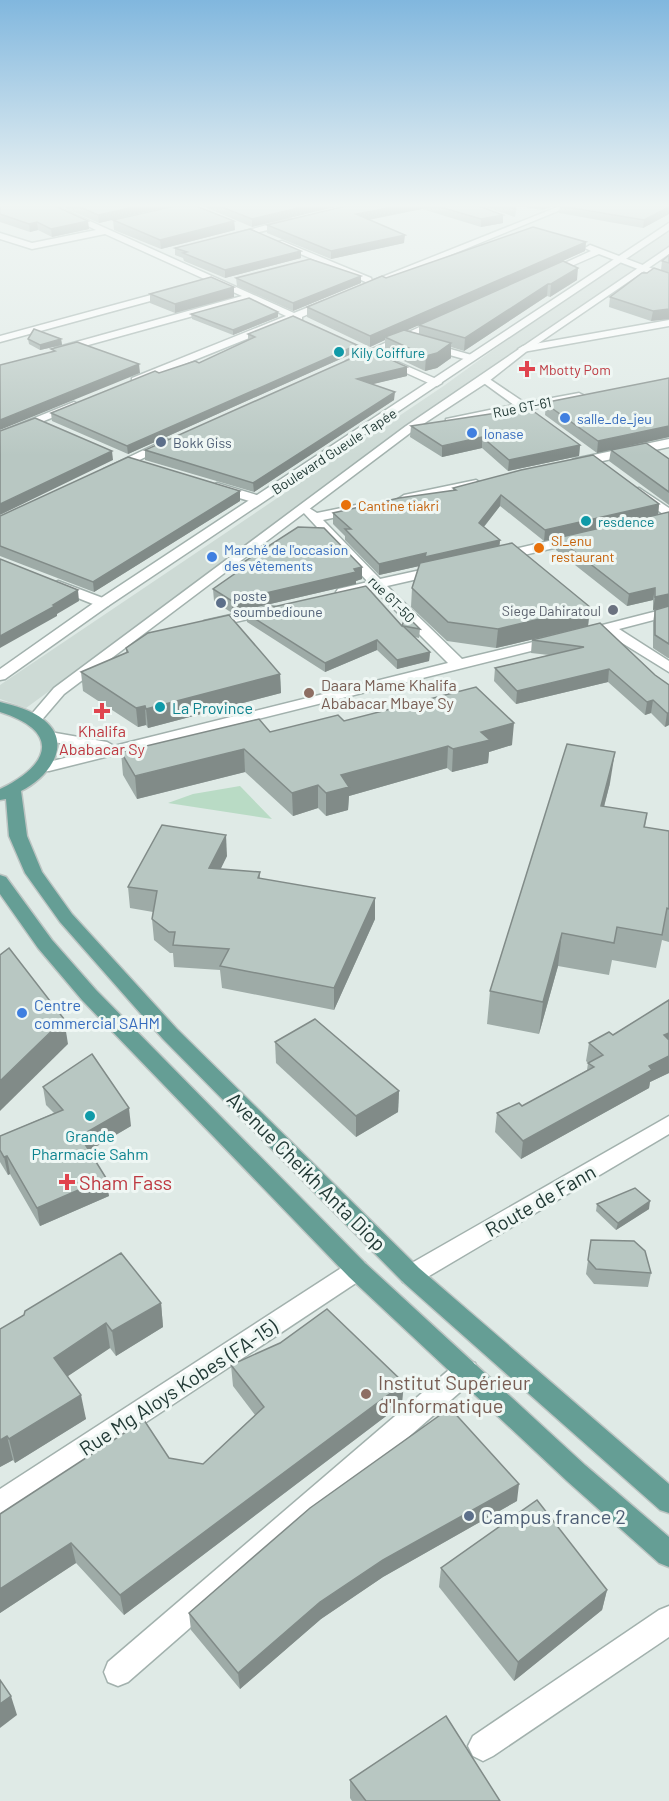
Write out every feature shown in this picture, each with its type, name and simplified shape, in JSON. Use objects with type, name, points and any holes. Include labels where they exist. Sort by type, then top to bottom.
[{"type":"main road","points":[[0,707],[34,719],[50,737],[51,752],[43,768],[29,781],[6,793]]},
{"type":"main road","name":"Avenue Cheikh Anta Diop","points":[[6,793],[18,836],[34,873],[66,918],[170,1034],[411,1275],[669,1501]]},
{"type":"main road","name":"Avenue Cheikh Anta Diop","points":[[0,881],[45,944],[89,995],[357,1270],[576,1473],[669,1554]]},
{"type":"street","points":[[232,288],[298,319]]},
{"type":"street","name":"Boulevard Gueule Tapée","points":[[0,676],[103,603],[437,383],[575,288]]},
{"type":"street","name":"Boulevard Gueule Tapée","points":[[34,719],[59,691],[303,506],[410,428],[484,380],[523,349],[613,288]]},
{"type":"street","points":[[0,339],[181,290]]},
{"type":"street","points":[[46,354],[251,297]]},
{"type":"street","points":[[122,386],[298,319],[334,300]]},
{"type":"street","points":[[339,366],[365,350],[402,338],[456,314]]},
{"type":"street","points":[[523,349],[669,323]]},
{"type":"street","points":[[402,338],[471,358]]},
{"type":"street","points":[[365,350],[437,383]]},
{"type":"street","points":[[484,380],[540,420]]},
{"type":"street","name":"Rue GT-61","points":[[410,428],[590,394]]},
{"type":"street","points":[[0,436],[89,399]]},
{"type":"street","points":[[36,421],[56,430]]},
{"type":"street","points":[[96,476],[123,458],[181,436]]},
{"type":"street","points":[[559,466],[598,463],[669,443]]},
{"type":"street","points":[[576,446],[598,463]]},
{"type":"street","points":[[123,458],[150,466]]},
{"type":"street","points":[[396,501],[489,481]]},
{"type":"street","points":[[204,483],[259,500]]},
{"type":"street","points":[[631,487],[665,517]]},
{"type":"street","name":"rue GT-50","points":[[303,506],[458,664]]},
{"type":"street","points":[[314,518],[372,506]]},
{"type":"street","points":[[487,559],[593,535]]},
{"type":"street","points":[[330,595],[454,567]]},
{"type":"street","points":[[41,578],[103,603]]},
{"type":"street","points":[[191,628],[284,606]]},
{"type":"street","points":[[43,768],[669,612]]},
{"type":"street","points":[[608,628],[669,668]]},
{"type":"street","points":[[121,645],[156,637]]},
{"type":"street","points":[[50,737],[92,746],[121,748]]},
{"type":"street","name":"Route de Fann","points":[[411,1275],[669,1124]]},
{"type":"street","name":"Rue Mg Aloys Kobes (FA-15)","points":[[0,1504],[357,1270]]},
{"type":"street","points":[[118,1672],[466,1371]]},
{"type":"street","points":[[483,1746],[669,1620]]},
{"type":"shaded area","name":"Marché de l'occasion des vêtements","points":[[579,288],[611,288],[410,428],[26,708],[0,699],[0,685],[445,385]]},
{"type":"green space","points":[[240,786],[272,819],[168,803],[193,794]]},
{"type":"building","points":[[171,288],[230,288],[175,304],[150,294]]},
{"type":"building","points":[[259,288],[331,288],[293,303]]},
{"type":"building","points":[[353,288],[480,288],[370,336],[307,307]]},
{"type":"building","points":[[502,288],[542,288],[465,338],[419,325]]},
{"type":"building","points":[[622,288],[669,288],[669,309],[653,311],[610,297]]},
{"type":"building","points":[[249,298],[278,312],[233,330],[191,314]]},
{"type":"building","points":[[293,316],[357,345],[127,446],[51,413],[155,371],[159,373],[195,361],[199,363],[255,337],[248,334]]},
{"type":"building","points":[[34,329],[61,339],[40,345],[28,339]]},
{"type":"building","points":[[404,330],[451,343],[437,353],[426,356],[385,337]]},
{"type":"building","points":[[77,342],[139,364],[0,420],[0,365],[55,351],[51,349]]},
{"type":"building","points":[[370,350],[407,367],[357,379],[395,392],[253,483],[145,450]]},
{"type":"building","points":[[669,378],[669,426],[598,441],[546,404],[548,402]]},
{"type":"building","points":[[529,408],[580,445],[509,460],[482,437],[442,446],[411,426]]},
{"type":"building","points":[[35,418],[112,451],[0,504],[0,431]]},
{"type":"building","points":[[646,443],[669,459],[669,492],[611,450]]},
{"type":"building","points":[[593,455],[659,504],[545,530],[501,495],[479,523],[500,540],[425,557],[426,553],[379,564],[345,529],[351,529],[333,513],[399,498],[456,490],[453,488],[521,470]]},
{"type":"building","points":[[128,457],[240,491],[93,582],[0,546],[0,516]]},
{"type":"building","points":[[669,512],[669,594],[655,597],[655,588],[629,594],[557,538]]},
{"type":"building","points":[[298,527],[324,528],[362,567],[354,569],[356,572],[232,601],[213,589],[243,568],[239,565]]},
{"type":"building","points":[[512,543],[590,607],[498,629],[448,622],[412,588],[420,563]]},
{"type":"building","points":[[0,559],[78,590],[53,605],[55,606],[0,636]]},
{"type":"building","points":[[366,586],[402,626],[406,615],[420,629],[403,626],[430,652],[397,660],[377,640],[325,663],[246,613]]},
{"type":"building","points":[[669,606],[669,644],[655,635],[655,610]]},
{"type":"building","points":[[229,615],[280,674],[146,709],[145,706],[136,708],[81,672],[128,652],[126,648],[148,633]]},
{"type":"building","points":[[600,623],[655,675],[669,685],[669,713],[653,700],[647,702],[609,669],[517,691],[495,668],[584,647],[532,640]]},
{"type":"building","points":[[476,687],[514,723],[481,732],[490,740],[453,749],[448,746],[341,775],[349,787],[326,793],[318,785],[292,793],[244,749],[135,776],[121,752],[259,719],[270,732],[338,715],[344,721]]},
{"type":"building","points":[[567,744],[615,752],[601,806],[647,813],[644,827],[669,831],[669,909],[667,908],[662,935],[617,927],[614,943],[562,933],[543,1002],[490,991]]},
{"type":"building","points":[[162,825],[226,835],[209,868],[260,872],[258,878],[375,898],[334,988],[220,966],[229,949],[173,945],[175,932],[169,932],[152,919],[157,891],[128,887]]},
{"type":"building","name":"Centre commercial SAHM","points":[[9,948],[64,1019],[0,1081],[0,955]]},
{"type":"building","points":[[669,1000],[669,1033],[664,1035],[669,1040],[669,1056],[649,1066],[652,1070],[523,1141],[497,1113],[519,1103],[522,1106],[594,1067],[588,1063],[603,1055],[589,1043],[609,1032],[613,1035]]},
{"type":"building","points":[[315,1019],[399,1091],[356,1116],[275,1042]]},
{"type":"building","points":[[92,1054],[129,1108],[80,1136],[106,1178],[37,1208],[7,1156],[4,1157],[0,1150],[0,1136],[63,1110],[43,1087]]},
{"type":"building","points":[[635,1188],[650,1201],[618,1223],[597,1204]]},
{"type":"building","points":[[591,1240],[634,1241],[645,1251],[651,1273],[596,1269],[588,1260]]},
{"type":"building","points":[[121,1253],[161,1303],[112,1331],[106,1323],[54,1358],[81,1395],[9,1439],[7,1436],[0,1440],[0,1329],[24,1315],[25,1311]]},
{"type":"building","points":[[327,1309],[404,1383],[120,1595],[71,1543],[0,1589],[0,1514],[144,1420],[169,1458],[203,1464],[264,1407],[231,1365],[280,1343]]},
{"type":"building","points":[[450,1408],[519,1484],[383,1560],[320,1602],[238,1673],[189,1613],[310,1508]]},
{"type":"building","points":[[537,1500],[607,1590],[518,1662],[441,1568]]},
{"type":"building","points":[[0,1680],[11,1696],[0,1704]]},
{"type":"building","points":[[446,1716],[500,1801],[366,1801],[350,1780]]},
{"type":"place","name":"Kily Coiffure","points":[[339,352]]},
{"type":"place","name":"Mbotty Pom","points":[[527,369]]},
{"type":"place","name":"salle_de_jeu","points":[[565,418]]},
{"type":"place","name":"lonase","points":[[472,433]]},
{"type":"place","name":"Bokk Giss","points":[[161,442]]},
{"type":"place","name":"Cantine tiakri","points":[[346,505]]},
{"type":"place","name":"resdence","points":[[586,521]]},
{"type":"place","name":"Sl_enu restaurant","points":[[539,548]]},
{"type":"place","name":"Marché de l'occasion des vêtements","points":[[212,557]]},
{"type":"place","name":"poste soumbedioune","points":[[221,603]]},
{"type":"place","name":"Siege Dahiratoul","points":[[613,610]]},
{"type":"place","name":"Daara Mame Khalifa Ababacar Mbaye Sy","points":[[309,693]]},
{"type":"place","name":"La Province","points":[[160,707]]},
{"type":"place","name":"Khalifa Ababacar Sy","points":[[102,711]]},
{"type":"place","name":"Centre commercial SAHM","points":[[22,1013]]},
{"type":"place","name":"Grande Pharmacie Sahm","points":[[90,1116]]},
{"type":"place","name":"Sham Fass","points":[[67,1182]]},
{"type":"place","name":"Institut Supérieur d'Informatique","points":[[366,1394]]},
{"type":"place","name":"Campus france 2","points":[[469,1516]]}]
